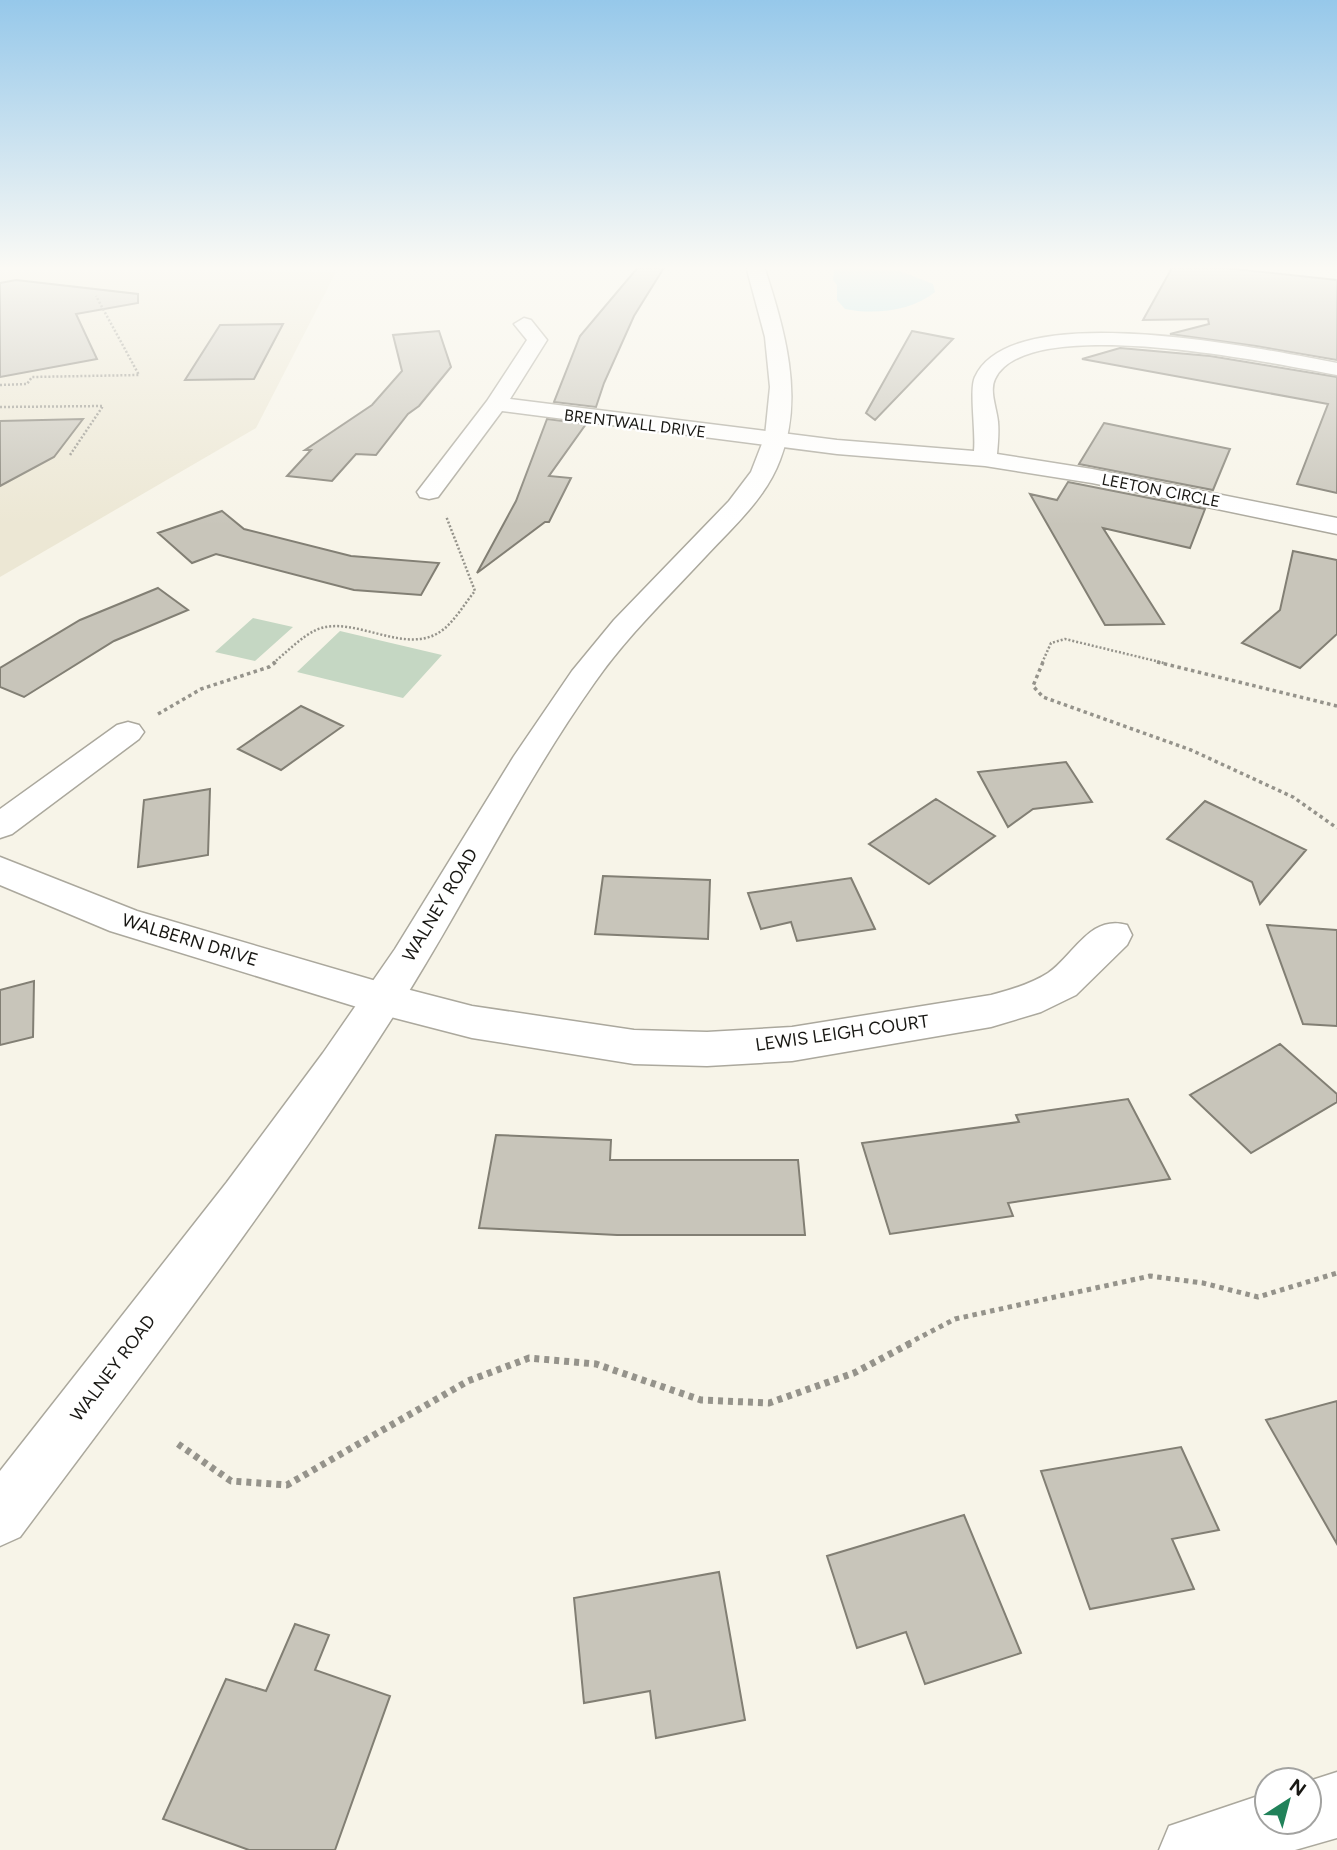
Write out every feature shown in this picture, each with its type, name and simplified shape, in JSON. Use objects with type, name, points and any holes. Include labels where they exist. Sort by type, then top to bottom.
[{"type":"street","points":[[429,492],[496,404],[529,352]]},
{"type":"street","name":"WALNEY ROAD","points":[[0,1517],[207,1245],[383,999],[520,773],[581,679],[612,637],[743,499],[768,461],[775,439],[781,389],[777,352]]},
{"type":"street","points":[[985,459],[987,421],[982,385],[985,375],[1003,358],[1018,352]]},
{"type":"street","points":[[1228,352],[1337,369]]},
{"type":"street","name":"BRENTWALL DRIVE","points":[[496,404],[775,439]]},
{"type":"street","name":"LEETON CIRCLE","points":[[775,439],[985,459],[1092,476],[1337,526]]},
{"type":"street","points":[[0,826],[128,732]]},
{"type":"street","name":"WALBERN DRIVE","points":[[0,870],[124,921],[383,999]]},
{"type":"street","name":"LEWIS LEIGH COURT","points":[[383,999],[472,1022],[634,1047],[708,1049],[792,1044],[991,1011],[1027,1001],[1062,984],[1113,935]]},
{"type":"street","points":[[1193,1850],[1253,1831]]},
{"type":"path","points":[[32,377],[139,375],[127,352]]},
{"type":"path","points":[[0,385],[27,384],[32,377],[31,371]]},
{"type":"path","points":[[0,407],[103,406],[70,455]]},
{"type":"path","points":[[128,732],[201,689],[270,667],[316,630],[335,626],[402,639],[421,638],[443,630],[475,591],[447,517],[429,492]]},
{"type":"path","points":[[1337,706],[1065,639],[1051,643],[1033,686],[1043,697],[1191,750],[1280,791],[1303,803],[1337,828]]},
{"type":"path","points":[[177,1444],[231,1481],[287,1485],[468,1381],[530,1358],[596,1364],[701,1400],[769,1403],[854,1373],[955,1319],[1150,1276],[1203,1283],[1258,1297],[1337,1273]]},
{"type":"shaded area","points":[[0,352],[295,352],[256,428],[0,577]]},
{"type":"green space","points":[[253,618],[293,627],[255,661],[215,652]]},
{"type":"green space","points":[[340,631],[442,655],[403,698],[297,672]]},
{"type":"building","points":[[0,352],[94,352],[97,359],[0,377]]},
{"type":"building","points":[[203,352],[268,352],[254,379],[185,380]]},
{"type":"building","points":[[397,352],[446,352],[451,367],[419,406],[408,414],[376,455],[356,454],[332,481],[287,476],[311,450],[305,450],[372,405],[402,371]]},
{"type":"building","points":[[574,352],[618,352],[596,407],[554,402]]},
{"type":"building","points":[[900,352],[940,352],[875,420],[866,413]]},
{"type":"building","points":[[1105,352],[1169,352],[1210,356],[1337,377],[1337,493],[1297,484],[1328,404],[1082,359]]},
{"type":"building","points":[[1293,352],[1337,352],[1337,360]]},
{"type":"building","points":[[83,419],[54,457],[0,486],[0,421]]},
{"type":"building","points":[[547,419],[586,424],[549,476],[571,478],[549,522],[545,522],[477,573],[516,501]]},
{"type":"building","points":[[1104,423],[1230,449],[1213,490],[1079,464]]},
{"type":"building","points":[[1068,482],[1205,509],[1190,548],[1103,528],[1164,624],[1105,625],[1030,494],[1057,500]]},
{"type":"building","points":[[222,511],[244,529],[351,556],[439,563],[421,595],[354,590],[216,554],[192,563],[158,533]]},
{"type":"building","points":[[1293,551],[1337,560],[1337,634],[1300,668],[1242,643],[1280,610]]},
{"type":"building","points":[[158,588],[188,610],[114,641],[24,697],[0,687],[0,668],[80,620]]},
{"type":"building","points":[[301,706],[343,726],[281,770],[238,749]]},
{"type":"building","points":[[1066,762],[1092,802],[1033,809],[1008,827],[978,772]]},
{"type":"building","points":[[210,789],[208,855],[138,867],[144,800]]},
{"type":"building","points":[[936,799],[995,836],[929,884],[869,844]]},
{"type":"building","points":[[1205,801],[1306,850],[1260,904],[1252,882],[1167,839]]},
{"type":"building","points":[[603,876],[710,880],[708,939],[595,934]]},
{"type":"building","points":[[851,878],[875,929],[797,941],[791,922],[761,929],[748,893]]},
{"type":"building","points":[[1267,925],[1337,930],[1337,1026],[1303,1024]]},
{"type":"building","points":[[34,981],[33,1037],[0,1045],[0,990]]},
{"type":"building","points":[[1280,1044],[1337,1094],[1337,1102],[1251,1153],[1190,1095]]},
{"type":"building","points":[[1128,1099],[1170,1179],[1008,1203],[1013,1216],[890,1234],[862,1143],[1019,1122],[1016,1115]]},
{"type":"building","points":[[496,1135],[611,1140],[610,1160],[798,1160],[805,1235],[617,1235],[479,1228]]},
{"type":"building","points":[[1337,1401],[1337,1544],[1266,1420]]},
{"type":"building","points":[[1181,1447],[1219,1530],[1172,1539],[1194,1589],[1090,1609],[1041,1471]]},
{"type":"building","points":[[964,1515],[1021,1653],[925,1684],[906,1632],[857,1648],[827,1556]]},
{"type":"building","points":[[719,1572],[745,1720],[656,1738],[650,1691],[584,1703],[574,1598]]},
{"type":"building","points":[[295,1624],[329,1635],[315,1670],[390,1696],[335,1850],[249,1850],[163,1819],[226,1679],[266,1691]]}]
